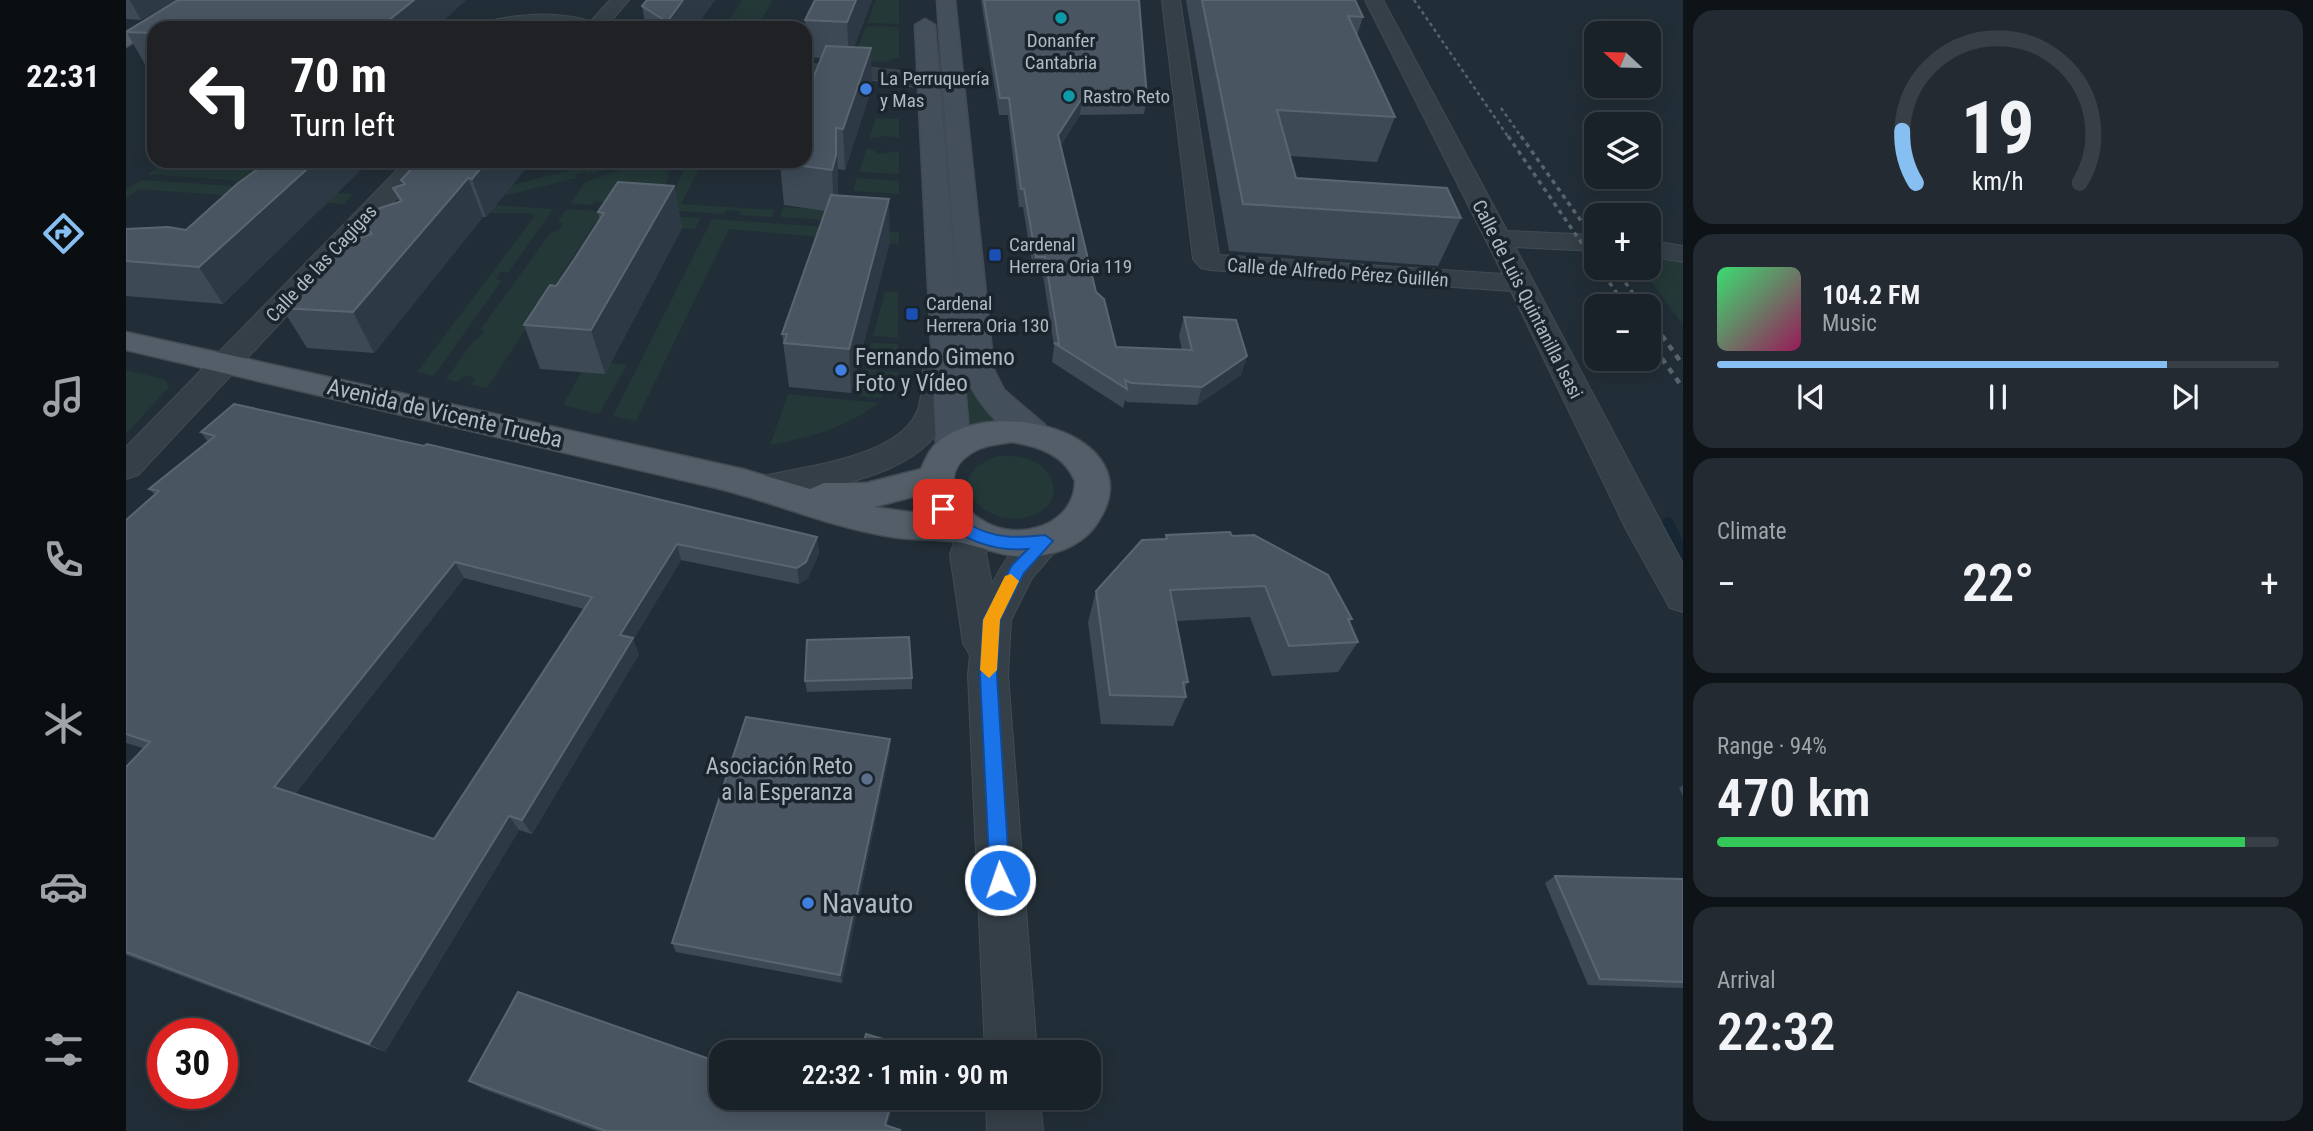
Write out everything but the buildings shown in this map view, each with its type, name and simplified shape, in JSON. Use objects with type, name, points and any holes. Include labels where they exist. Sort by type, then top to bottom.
[{"type":"main road","points":[[925,0],[943,330],[953,445]]},
{"type":"main road","points":[[946,0],[978,370],[991,396],[1033,433]]},
{"type":"main road","points":[[187,21],[201,4]]},
{"type":"main road","points":[[167,21],[201,4]]},
{"type":"main road","points":[[126,41],[147,31]]},
{"type":"main road","points":[[126,60],[147,48]]},
{"type":"main road","name":"Avenida de Vicente Trueba","points":[[126,341],[764,488],[836,498],[866,496],[935,478]]},
{"type":"main road","points":[[990,432],[1033,433],[1060,443],[1077,456],[1089,473],[1094,491],[1093,502],[1077,526],[1045,541],[1014,544],[967,531],[936,498],[935,478],[938,466],[953,445],[990,432]]},
{"type":"main road","name":"Avenida de Vicente Trueba","points":[[764,488],[832,512],[934,530],[967,531]]},
{"type":"street","points":[[506,21],[529,0]]},
{"type":"street","points":[[601,21],[620,0]]},
{"type":"street","name":"Calle de Alfredo Pérez Guillén","points":[[1171,0],[1206,259],[1210,262],[1522,284]]},
{"type":"street","name":"Calle de Luis Quintanilla Isasi","points":[[1374,0],[1499,238],[1644,529],[1683,597]]},
{"type":"street","points":[[530,21],[564,21]]},
{"type":"street","points":[[812,69],[869,73],[927,71]]},
{"type":"street","name":"Calle de las Cagigas","points":[[126,467],[412,168]]},
{"type":"street","points":[[1499,238],[1584,242]]},
{"type":"street","points":[[1661,250],[1683,254]]},
{"type":"street","name":"Avenida de Vicente Trueba","points":[[764,488],[840,473],[889,456],[915,438],[934,409],[943,330]]},
{"type":"street","points":[[967,531],[968,554],[988,676],[1010,1040]]},
{"type":"street","points":[[988,676],[992,620],[1018,569],[1045,541]]},
{"type":"street","points":[[1014,1110],[1015,1131]]},
{"type":"green space","points":[[742,0],[773,0],[762,19],[720,21],[729,20]]},
{"type":"green space","points":[[876,0],[899,0],[899,24],[867,23]]},
{"type":"green space","points":[[866,26],[899,27],[899,57],[885,62],[853,60]]},
{"type":"green space","points":[[876,118],[899,119],[899,138],[885,136],[869,139]]},
{"type":"green space","points":[[867,147],[879,154],[899,151],[899,174],[859,172]]},
{"type":"green space","points":[[156,168],[258,169],[243,181],[148,174]]},
{"type":"green space","points":[[578,168],[608,168],[493,198],[504,187]]},
{"type":"green space","points":[[626,168],[671,168],[665,174],[670,175],[652,209],[595,201],[592,205],[571,203],[585,182]]},
{"type":"green space","points":[[685,168],[699,168],[681,204],[775,210],[772,217],[740,215],[741,211],[727,210],[724,214],[663,210],[676,197],[671,196]]},
{"type":"green space","points":[[857,178],[899,181],[899,194],[853,191]]},
{"type":"green space","points":[[142,180],[353,194],[344,204],[139,189],[126,199],[126,190]]},
{"type":"green space","points":[[495,205],[553,209],[508,273],[501,272],[496,279],[502,280],[434,376],[417,372],[534,217],[532,213],[486,213]]},
{"type":"green space","points":[[783,207],[830,210],[826,220],[780,217]]},
{"type":"green space","points":[[566,209],[701,218],[695,229],[596,222],[487,388],[470,385],[475,380],[471,376],[463,377],[457,382],[446,379],[472,343],[484,333],[481,329],[551,232],[558,231],[563,224],[558,222]]},
{"type":"green space","points":[[712,219],[899,232],[899,244],[729,229],[636,421],[613,416]]},
{"type":"green space","points":[[1661,256],[1683,261],[1683,325],[1650,280],[1661,280]]},
{"type":"green space","points":[[885,292],[898,292],[898,338],[873,336]]},
{"type":"green space","points":[[961,342],[969,389],[994,419],[960,428]]},
{"type":"green space","points":[[871,343],[898,344],[899,365],[866,362]]},
{"type":"green space","points":[[610,363],[627,365],[599,414],[563,405],[582,371]]},
{"type":"green space","points":[[865,369],[899,372],[881,398],[858,396]]},
{"type":"green space","points":[[126,370],[166,380],[169,387],[126,434]]},
{"type":"green space","points":[[788,394],[879,403],[853,419],[827,430],[770,445]]},
{"type":"green space","points":[[999,456],[1027,459],[1046,471],[1051,478],[1054,493],[1046,507],[1038,513],[1020,518],[1003,517],[987,511],[975,501],[968,490],[969,477],[979,465]]},
{"type":"waterway","points":[[1668,523],[1683,554]]},
{"type":"railway","points":[[1414,0],[1509,138]]},
{"type":"railway","points":[[1501,108],[1522,138]]},
{"type":"railway","points":[[1508,136],[1584,247]]},
{"type":"railway","points":[[1521,136],[1584,225]]},
{"type":"railway","points":[[1608,280],[1617,294]]},
{"type":"railway","points":[[1624,280],[1633,294]]},
{"type":"railway","points":[[1661,334],[1683,365]]},
{"type":"railway","points":[[1661,357],[1683,388]]},
{"type":"slow traffic","points":[[989,670],[992,620],[1011,581]]},
{"type":"place","name":"Donanfer Cantabria","points":[[1061,18]]},
{"type":"place","name":"La Perruquería y Mas","points":[[866,89]]},
{"type":"place","name":"Rastro Reto","points":[[1069,96]]},
{"type":"place","name":"Cardenal Herrera Oria 119","points":[[995,255]]},
{"type":"place","name":"Cardenal Herrera Oria 130","points":[[912,314]]},
{"type":"place","name":"Fernando Gimeno Foto y Vídeo","points":[[841,370]]},
{"type":"place","name":"Asociación Reto a la Esperanza","points":[[867,779]]},
{"type":"place","name":"Navauto","points":[[808,903]]},
{"type":"route","points":[[943,509],[962,528],[991,541],[1031,544],[1045,541],[1018,569],[992,620],[988,676],[1000,880]]}]
